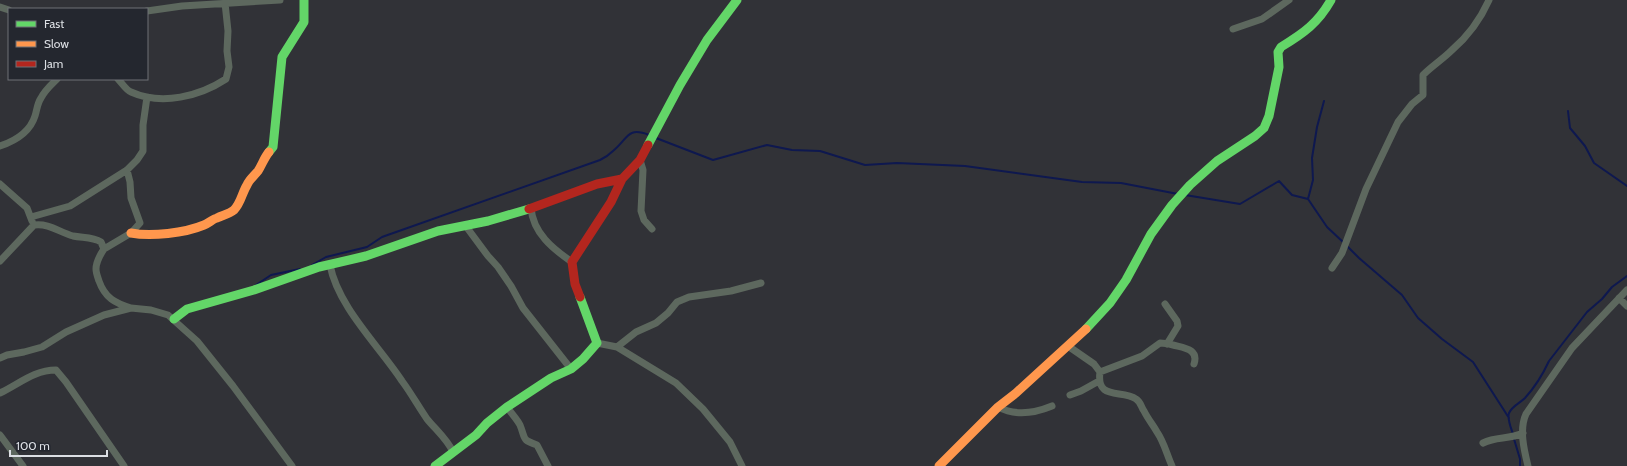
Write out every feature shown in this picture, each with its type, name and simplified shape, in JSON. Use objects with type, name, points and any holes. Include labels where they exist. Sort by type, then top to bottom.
[{"type":"street","points":[[148,11],[182,6],[280,0]]},
{"type":"street","points":[[131,233],[156,235],[188,229],[204,225],[216,218],[228,214],[235,209],[244,194],[246,186],[273,147],[282,57],[304,22],[304,0]]},
{"type":"street","points":[[597,343],[576,287],[572,262],[611,202],[622,180],[640,160],[680,85],[700,53],[737,0]]},
{"type":"street","points":[[1233,29],[1262,19],[1289,0]]},
{"type":"street","points":[[1332,268],[1342,254],[1366,189],[1398,122],[1412,104],[1423,94],[1423,75],[1452,50],[1466,35],[1484,12],[1489,0]]},
{"type":"street","points":[[939,466],[998,407],[1068,346],[1110,303],[1126,280],[1151,234],[1172,205],[1190,185],[1217,162],[1255,136],[1264,128],[1269,116],[1279,68],[1278,52],[1281,47],[1311,27],[1323,14],[1329,1]]},
{"type":"street","points":[[119,80],[131,92],[147,97],[183,98],[220,84],[226,79],[229,67],[225,3]]},
{"type":"street","points":[[0,146],[25,133],[35,117],[41,97],[57,80]]},
{"type":"street","points":[[31,217],[70,206],[127,170],[137,160],[143,151],[143,126],[147,97]]},
{"type":"street","points":[[640,160],[643,170],[641,211],[644,220],[652,229]]},
{"type":"street","points":[[127,170],[130,182],[131,198],[140,223],[131,233],[104,249],[98,261],[96,270],[101,287],[109,299],[119,305],[152,310],[168,315],[197,341],[233,386],[292,466]]},
{"type":"street","points":[[174,320],[187,309],[254,290],[319,267],[366,256],[438,231],[488,221],[531,208],[583,188],[613,180],[622,180]]},
{"type":"street","points":[[0,184],[27,208],[34,225]]},
{"type":"street","points":[[531,208],[534,225],[543,237],[555,250],[572,262]]},
{"type":"street","points":[[0,261],[34,225],[41,224],[74,236],[96,239],[101,242],[104,249]]},
{"type":"street","points":[[465,225],[498,267],[511,286],[523,308],[571,368]]},
{"type":"street","points":[[330,265],[332,275],[350,310],[402,381],[414,401],[454,452]]},
{"type":"street","points":[[617,347],[636,332],[662,318],[677,302],[690,297],[731,291],[761,283]]},
{"type":"street","points":[[1528,466],[1524,450],[1523,433],[1526,414],[1564,358],[1627,290]]},
{"type":"street","points":[[1619,298],[1627,306]]},
{"type":"street","points":[[1165,304],[1177,321],[1178,326],[1167,344]]},
{"type":"street","points":[[0,358],[7,354],[24,352],[42,347],[66,332],[104,315],[131,308]]},
{"type":"street","points":[[435,466],[476,435],[487,423],[507,407],[551,378],[571,368],[584,359],[597,343]]},
{"type":"street","points":[[597,343],[617,347],[676,383],[704,409],[730,442],[742,466]]},
{"type":"street","points":[[1100,372],[1142,356],[1160,343],[1189,349],[1194,354],[1194,364]]},
{"type":"street","points":[[1068,346],[1094,364],[1100,372],[1099,381],[1110,393],[1135,398],[1141,404],[1158,433],[1172,466]]},
{"type":"street","points":[[0,393],[44,370],[56,370],[66,382],[124,466]]},
{"type":"street","points":[[1070,395],[1099,381]]},
{"type":"street","points":[[998,407],[1006,412],[1037,412],[1052,406]]},
{"type":"street","points":[[507,407],[512,416],[520,424],[522,436],[527,441],[537,445],[548,466]]},
{"type":"street","points":[[1482,443],[1496,438],[1509,438],[1523,433]]},
{"type":"street","points":[[0,435],[23,466]]},
{"type":"waterway","points":[[1308,199],[1313,180],[1312,158],[1317,127],[1324,101]]},
{"type":"waterway","points":[[1568,111],[1570,128],[1585,146],[1594,163],[1627,186]]},
{"type":"waterway","points":[[312,265],[326,257],[367,247],[382,237],[600,160],[632,133],[636,132],[649,135]]},
{"type":"waterway","points":[[656,138],[713,160],[767,145],[792,150],[820,151],[865,165],[897,163],[965,166],[1082,182],[1121,183],[1178,194]]},
{"type":"waterway","points":[[1185,195],[1240,204],[1279,181],[1292,195],[1308,199],[1327,227],[1343,242]]},
{"type":"waterway","points":[[1347,246],[1402,295],[1418,318],[1442,339],[1473,362],[1509,418]]},
{"type":"waterway","points":[[256,285],[271,275],[300,269]]},
{"type":"waterway","points":[[1513,434],[1508,418],[1510,411],[1525,398],[1541,376],[1549,361],[1587,312],[1602,299],[1612,287],[1627,276]]},
{"type":"waterway","points":[[1514,439],[1520,459],[1520,466]]},
{"type":"traffic: fast","points":[[269,152],[273,147],[282,57],[304,22],[304,0]]},
{"type":"traffic: fast","points":[[648,145],[680,85],[707,40],[737,0]]},
{"type":"traffic: fast","points":[[1086,329],[1110,303],[1126,280],[1151,234],[1172,205],[1190,185],[1217,161],[1255,136],[1264,128],[1269,116],[1279,67],[1278,52],[1281,47],[1310,27],[1321,15],[1331,0]]},
{"type":"traffic: fast","points":[[174,319],[187,309],[254,290],[319,267],[366,256],[438,231],[488,221],[529,209]]},
{"type":"traffic: fast","points":[[435,466],[476,435],[487,423],[507,407],[551,378],[571,369],[583,359],[597,343],[580,297]]},
{"type":"traffic: slow","points":[[131,233],[148,235],[178,232],[196,228],[234,210],[248,183],[258,171],[269,152]]},
{"type":"traffic: slow","points":[[939,466],[998,407],[1016,393],[1086,329]]},
{"type":"traffic: jam","points":[[580,297],[575,284],[572,262],[611,202],[622,179],[640,160],[648,145]]},
{"type":"traffic: jam","points":[[529,209],[597,184],[622,179]]}]
